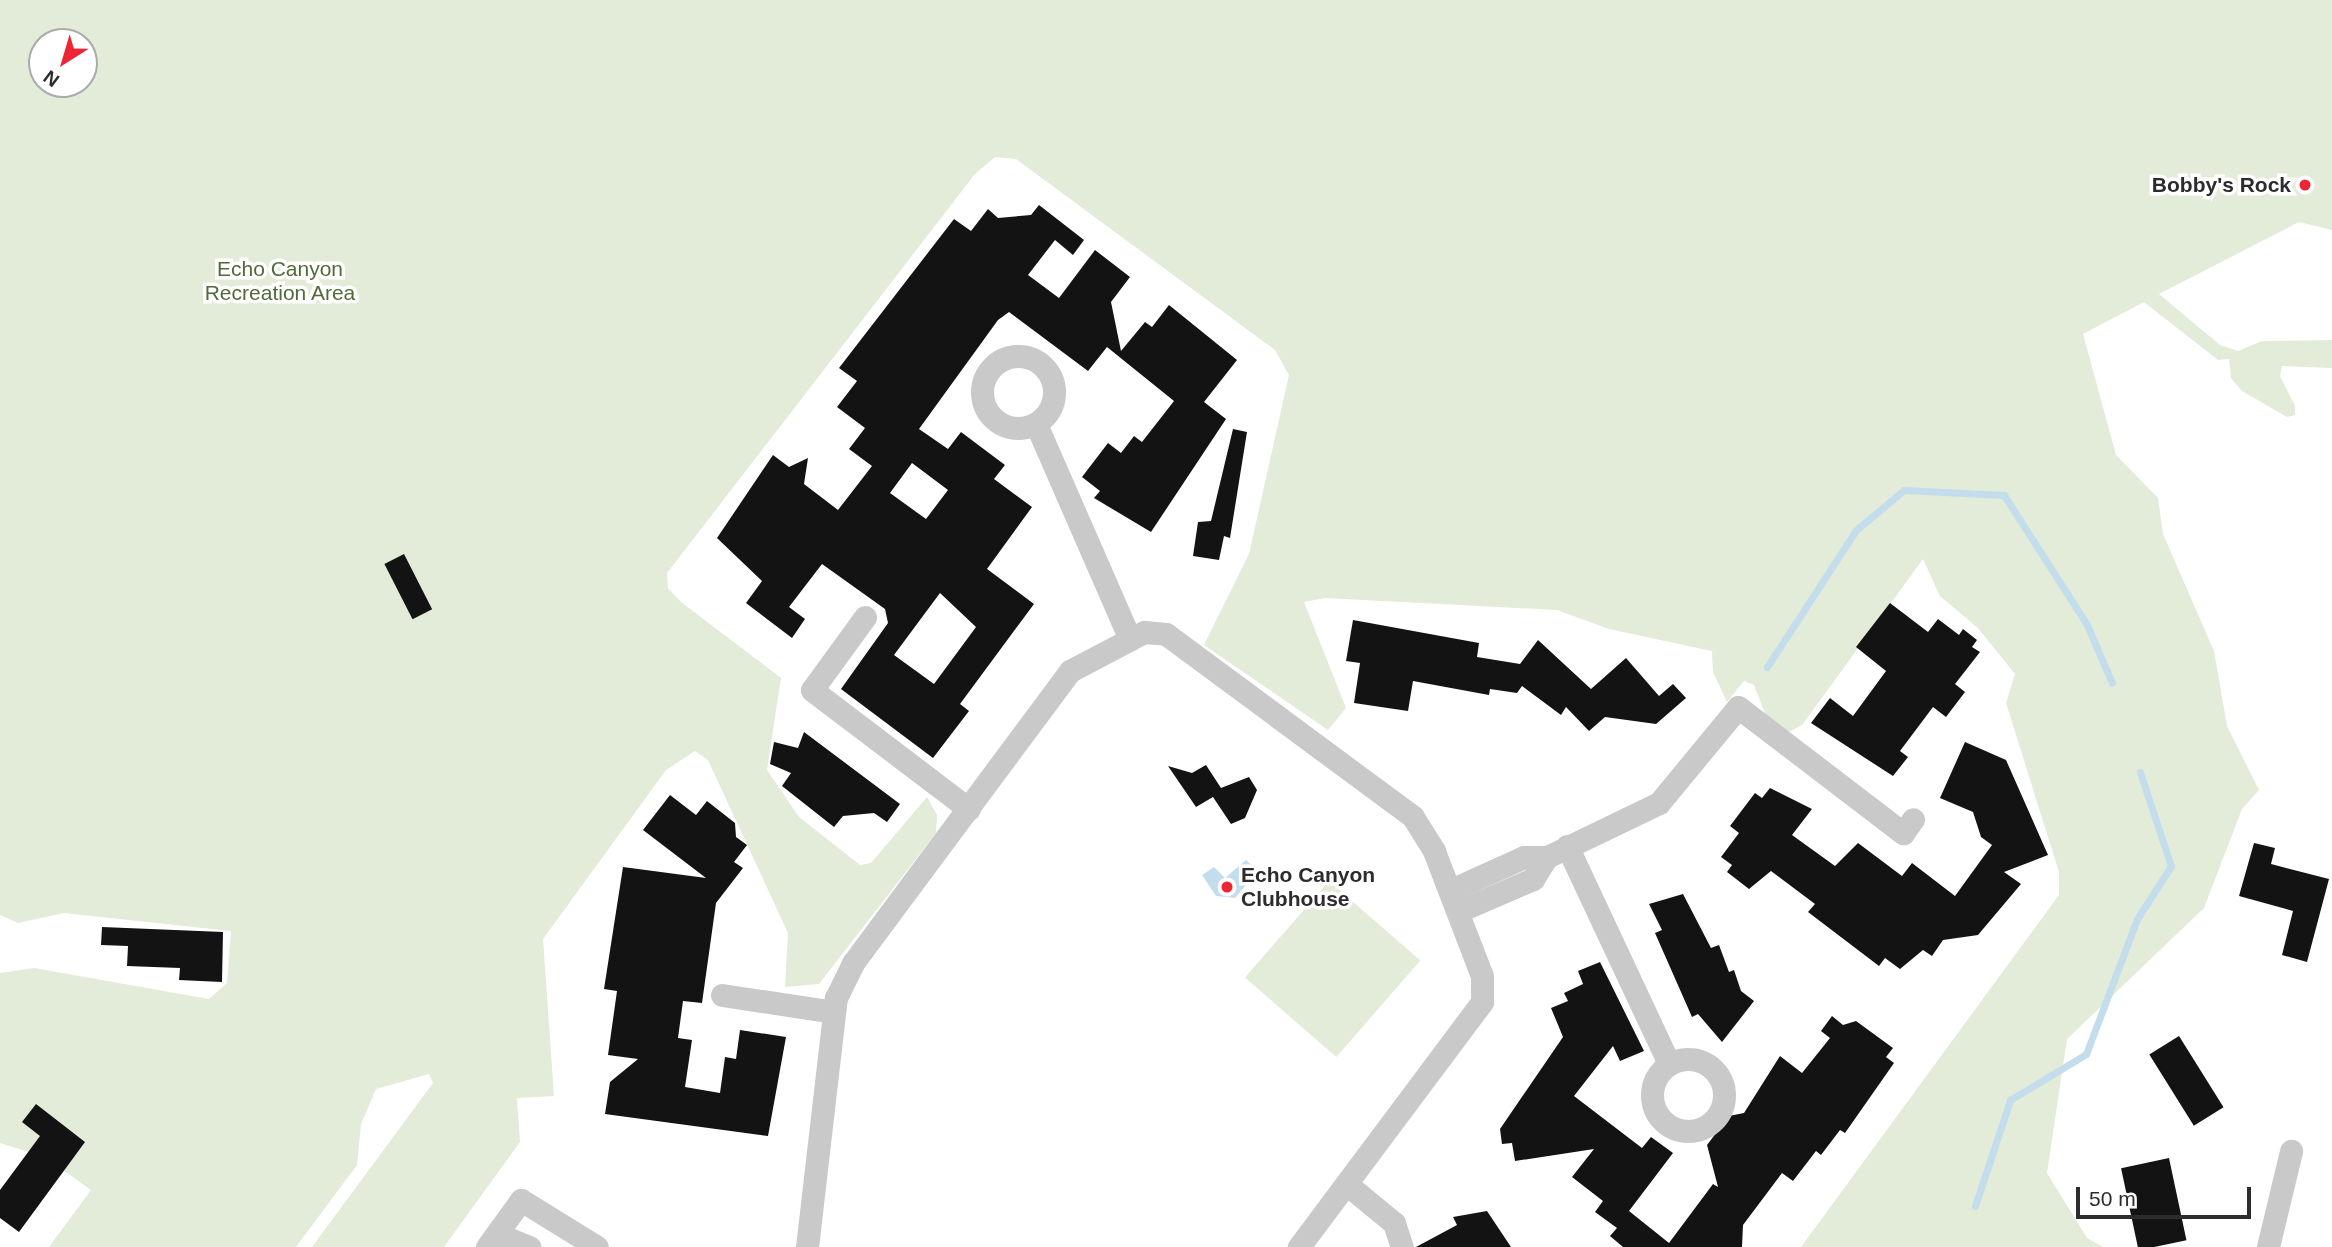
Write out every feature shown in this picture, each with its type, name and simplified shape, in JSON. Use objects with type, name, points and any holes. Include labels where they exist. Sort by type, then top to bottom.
[{"type":"street","points":[[1036,424],[1130,639]]},
{"type":"street","points":[[865,617],[812,690],[969,809]]},
{"type":"street","points":[[807,1247],[834,1012],[853,963],[1070,671],[1144,632],[1166,634],[1413,817],[1451,890],[1482,975],[1482,1002],[1349,1186],[1299,1247]]},
{"type":"street","points":[[1460,911],[1533,879],[1547,857],[1670,796],[1738,707],[1903,833],[1913,819]]},
{"type":"street","points":[[1567,846],[1669,1064]]},
{"type":"street","points":[[1451,890],[1524,857],[1547,857]]},
{"type":"street","points":[[722,995],[834,1012]]},
{"type":"street","points":[[2268,1247],[2291,1151]]},
{"type":"street","points":[[1349,1186],[1394,1223],[1402,1247]]},
{"type":"street","points":[[530,1247],[492,1241],[521,1200],[597,1247]]},
{"type":"green space","name":"Echo Canyon Recreation Area","points":[[0,0],[2332,0],[2332,230],[2299,222],[2159,294],[2220,345],[2238,351],[2262,341],[2332,340],[2332,368],[2282,366],[2280,376],[2295,406],[2295,415],[2287,417],[2242,391],[2231,378],[2229,359],[2218,360],[2144,302],[2083,334],[2116,455],[2158,498],[2163,534],[2214,651],[2227,726],[2259,790],[2242,809],[2204,908],[2067,1039],[2047,1173],[2087,1238],[2103,1247],[1801,1247],[2059,895],[2059,872],[2006,703],[2015,674],[1978,628],[1940,596],[1923,559],[1802,725],[1785,734],[1768,721],[1754,685],[1744,681],[1727,702],[1713,672],[1712,651],[1609,629],[1557,610],[1325,598],[1304,602],[1346,708],[1328,730],[1204,645],[1249,554],[1289,375],[1275,350],[1016,159],[995,157],[975,174],[667,573],[668,588],[681,602],[781,678],[767,770],[799,817],[860,865],[871,863],[927,797],[937,815],[936,833],[819,984],[785,987],[788,933],[708,760],[695,751],[666,770],[543,939],[554,1096],[517,1098],[520,1142],[444,1247],[312,1247],[433,1083],[429,1074],[376,1089],[361,1124],[357,1165],[296,1247],[49,1247],[91,1190],[45,1157],[0,1143],[0,973],[34,968],[209,999],[227,983],[231,931],[64,913],[18,923],[0,915]]},
{"type":"green space","points":[[1329,881],[1420,960],[1336,1057],[1245,978]]},
{"type":"water","name":"Echo Canyon Clubhouse","points":[[1246,860],[1258,871],[1235,898],[1216,896],[1202,875],[1214,867],[1225,878]]},
{"type":"building","points":[[1039,205],[1084,240],[1073,255],[1055,240],[1028,275],[1059,298],[1095,250],[1130,277],[1111,302],[1121,351],[1145,322],[1152,327],[1169,305],[1237,360],[1204,402],[1226,419],[1151,532],[1094,498],[1100,491],[1082,477],[1108,443],[1121,453],[1134,436],[1142,442],[1174,401],[1107,347],[1088,371],[1009,312],[998,320],[919,429],[948,449],[961,432],[1005,465],[994,479],[1032,507],[987,569],[1034,604],[960,704],[969,711],[933,758],[841,689],[888,623],[885,609],[822,564],[789,607],[805,619],[792,638],[746,603],[762,581],[717,538],[773,455],[789,467],[808,458],[804,484],[838,510],[872,466],[849,449],[865,428],[837,407],[857,381],[839,368],[954,219],[971,231],[988,209],[998,218],[1031,215]],"holes":[[[912,463],[948,490],[926,519],[890,493]],[[940,593],[976,627],[934,684],[894,655]]]},
{"type":"building","points":[[1233,429],[1247,432],[1230,538],[1224,536],[1219,560],[1193,556],[1198,522],[1211,521]]},
{"type":"building","points":[[404,554],[432,609],[413,619],[384,564]]},
{"type":"building","points":[[1890,603],[1928,632],[1938,619],[1959,635],[1963,629],[1977,640],[1972,647],[1980,652],[1955,684],[1965,692],[1946,717],[1933,707],[1900,751],[1908,757],[1893,776],[1811,723],[1830,698],[1853,716],[1886,671],[1856,647]]},
{"type":"building","points":[[1353,620],[1479,643],[1477,657],[1520,664],[1538,640],[1591,689],[1626,658],[1659,696],[1673,684],[1686,698],[1656,724],[1605,717],[1589,731],[1566,707],[1561,715],[1522,686],[1517,693],[1490,689],[1489,695],[1413,681],[1408,711],[1354,703],[1360,663],[1346,661]]},
{"type":"building","points":[[804,732],[900,804],[887,822],[874,813],[843,816],[834,827],[782,786],[791,773],[770,764],[774,742],[798,748]]},
{"type":"building","points":[[1965,742],[2006,760],[2048,855],[2004,872],[2021,884],[1978,935],[1943,940],[1932,956],[1923,950],[1900,969],[1885,958],[1879,966],[1808,912],[1815,904],[1771,871],[1749,889],[1727,872],[1732,865],[1721,857],[1739,833],[1730,826],[1755,793],[1762,798],[1770,788],[1812,809],[1792,835],[1835,866],[1858,843],[1902,876],[1912,863],[1955,896],[1992,845],[1981,837],[1973,812],[1940,798]]},
{"type":"building","name":"Echo Canyon Clubhouse","points":[[1206,765],[1221,788],[1249,777],[1257,790],[1245,818],[1231,824],[1213,797],[1196,807],[1168,766],[1192,773]]},
{"type":"building","points":[[670,795],[696,815],[707,801],[735,823],[736,837],[747,845],[734,862],[743,868],[716,903],[702,1003],[683,1001],[678,1038],[692,1040],[685,1087],[720,1093],[725,1057],[736,1059],[740,1030],[786,1037],[768,1136],[605,1114],[610,1082],[638,1059],[608,1055],[617,991],[604,989],[623,867],[706,878],[643,830]]},
{"type":"building","points":[[2254,843],[2275,848],[2271,864],[2329,879],[2307,962],[2282,955],[2293,911],[2239,896]]},
{"type":"building","points":[[1683,894],[1711,948],[1719,945],[1729,972],[1734,970],[1741,991],[1754,1001],[1722,1042],[1698,1014],[1692,1017],[1655,933],[1662,930],[1649,904]]},
{"type":"building","points":[[102,927],[223,932],[222,982],[179,980],[180,968],[127,966],[128,946],[101,945]]},
{"type":"building","points":[[1600,962],[1644,1051],[1620,1061],[1613,1046],[1574,1096],[1642,1148],[1651,1137],[1673,1153],[1629,1211],[1669,1243],[1713,1184],[1718,1187],[1707,1145],[1729,1116],[1744,1113],[1780,1056],[1802,1073],[1830,1038],[1821,1031],[1832,1016],[1843,1025],[1856,1021],[1893,1048],[1886,1057],[1894,1063],[1845,1133],[1840,1130],[1821,1155],[1816,1151],[1793,1181],[1782,1173],[1743,1225],[1742,1247],[1623,1247],[1610,1236],[1617,1228],[1595,1212],[1603,1201],[1572,1177],[1594,1149],[1515,1161],[1512,1143],[1502,1144],[1500,1129],[1563,1037],[1551,1008],[1568,1001],[1564,993],[1583,984],[1578,971]]},
{"type":"building","points":[[2179,1036],[2224,1107],[2194,1126],[2149,1055]]},
{"type":"building","points":[[36,1104],[85,1142],[19,1232],[0,1218],[0,1190],[40,1136],[22,1122]]},
{"type":"building","points":[[2169,1158],[2186,1240],[2154,1247],[2138,1247],[2121,1168]]},
{"type":"building","points":[[1487,1211],[1511,1247],[1416,1247],[1457,1225],[1453,1217]]},
{"type":"waterway","points":[[1767,667],[1856,530],[1904,490],[2004,495],[2087,625],[2112,683]]},
{"type":"waterway","points":[[1975,1206],[2010,1100],[2086,1054],[2137,919],[2171,866],[2140,772]]},
{"type":"place","name":"Bobby's Rock","points":[[2305,185]]},
{"type":"place","name":"Echo Canyon Clubhouse","points":[[1227,887]]}]
